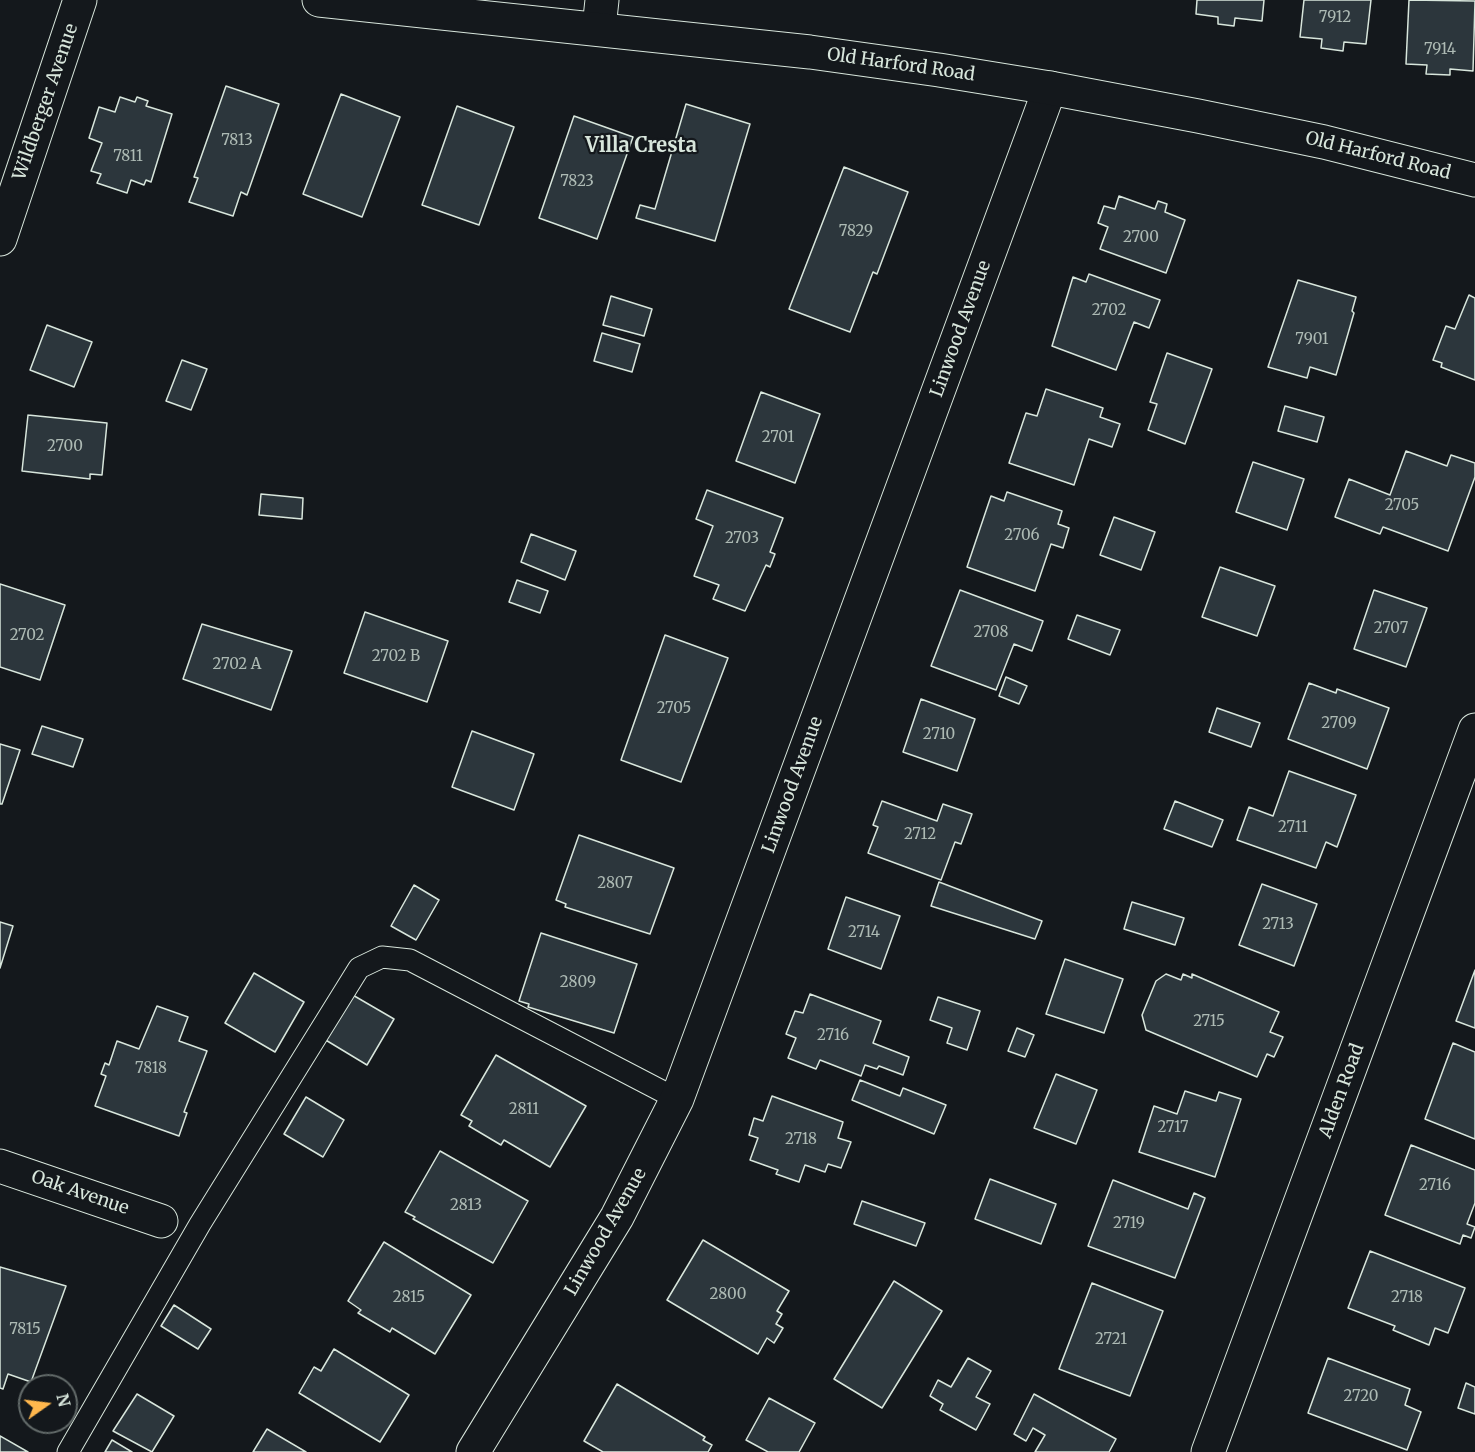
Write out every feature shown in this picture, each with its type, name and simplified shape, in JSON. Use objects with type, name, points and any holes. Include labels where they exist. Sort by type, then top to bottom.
[{"type":"street","name":"Wildberger Avenue","points":[[0,238],[80,0]]},
{"type":"street","name":"Old Harford Road","points":[[319,0],[600,14],[810,52],[1050,88],[1324,142],[1475,180]]},
{"type":"street","name":"Linwood Avenue","points":[[473,1452],[617,1217],[677,1099],[1050,88]]},
{"type":"street","name":"Alden Road","points":[[1208,1452],[1475,730]]},
{"type":"street","name":"Oak Avenue","points":[[0,1166],[161,1221]]},
{"type":"lane","points":[[68,1452],[200,1224],[359,968],[382,957],[410,960],[677,1099]]},
{"type":"building","points":[[1197,0],[1264,0],[1262,21],[1235,18],[1234,26],[1218,24],[1218,17],[1196,14]]},
{"type":"building","points":[[1304,0],[1371,0],[1366,44],[1344,42],[1343,51],[1321,48],[1322,39],[1300,37]]},
{"type":"building","points":[[1409,0],[1475,1],[1473,71],[1450,69],[1450,75],[1426,74],[1427,65],[1406,64]]},
{"type":"building","points":[[226,86],[279,104],[247,195],[241,192],[233,216],[189,202],[198,178],[194,177]]},
{"type":"building","points":[[341,94],[400,117],[362,217],[303,194]]},
{"type":"building","points":[[120,97],[135,102],[137,97],[148,101],[146,106],[172,114],[151,182],[146,180],[144,185],[131,180],[127,193],[97,183],[101,174],[91,171],[102,143],[89,138],[99,107],[115,112]]},
{"type":"building","points":[[686,104],[750,124],[715,241],[636,218],[640,205],[655,209]]},
{"type":"building","points":[[457,106],[514,127],[479,225],[422,205]]},
{"type":"building","points":[[574,116],[633,137],[597,239],[539,218]]},
{"type":"building","points":[[844,167],[908,192],[877,274],[873,272],[850,332],[789,309]]},
{"type":"building","points":[[1119,196],[1155,209],[1158,201],[1167,204],[1165,212],[1185,220],[1166,273],[1100,249],[1108,227],[1098,223],[1104,206],[1115,209]]},
{"type":"building","points":[[1089,274],[1160,300],[1149,328],[1134,322],[1116,370],[1052,346],[1073,277],[1086,282]]},
{"type":"building","points":[[1298,280],[1356,297],[1352,311],[1354,313],[1336,375],[1310,367],[1307,378],[1268,367]]},
{"type":"building","points":[[1469,295],[1475,298],[1475,380],[1441,367],[1442,363],[1433,360],[1446,326],[1455,329]]},
{"type":"building","points":[[611,296],[652,309],[644,336],[603,325]]},
{"type":"building","points":[[47,325],[92,342],[74,387],[30,370]]},
{"type":"building","points":[[602,333],[640,344],[632,372],[594,361]]},
{"type":"building","points":[[1167,353],[1212,369],[1185,444],[1148,430],[1157,404],[1150,402]]},
{"type":"building","points":[[182,360],[207,369],[191,410],[166,401]]},
{"type":"building","points":[[1046,389],[1103,408],[1100,417],[1120,424],[1112,447],[1089,439],[1074,485],[1009,463],[1026,413],[1037,416]]},
{"type":"building","points":[[761,392],[820,414],[795,483],[736,461]]},
{"type":"building","points":[[1285,406],[1324,417],[1317,442],[1278,431]]},
{"type":"building","points":[[28,415],[107,423],[102,475],[90,474],[90,479],[22,471]]},
{"type":"building","points":[[1406,451],[1447,466],[1451,455],[1475,463],[1475,477],[1448,551],[1383,527],[1380,534],[1335,517],[1349,479],[1390,495]]},
{"type":"building","points":[[1253,462],[1304,479],[1287,530],[1236,512]]},
{"type":"building","points":[[707,490],[783,518],[770,552],[775,554],[770,567],[766,565],[745,611],[713,599],[719,585],[694,576],[713,526],[696,519]]},
{"type":"building","points":[[1007,492],[1062,511],[1058,524],[1069,528],[1063,548],[1051,544],[1035,591],[967,567],[991,496],[1004,501]]},
{"type":"building","points":[[261,494],[303,498],[302,519],[259,515]]},
{"type":"building","points":[[1114,517],[1155,532],[1141,570],[1100,555]]},
{"type":"building","points":[[531,534],[576,551],[565,580],[521,562]]},
{"type":"building","points":[[1220,567],[1275,586],[1257,636],[1202,617]]},
{"type":"building","points":[[517,580],[548,591],[540,613],[509,602]]},
{"type":"building","points":[[0,584],[65,605],[40,680],[0,667]]},
{"type":"building","points":[[960,590],[1043,621],[1032,651],[1014,644],[996,690],[931,666]]},
{"type":"building","points":[[1374,590],[1427,608],[1406,667],[1354,649]]},
{"type":"building","points":[[365,612],[448,641],[427,702],[344,673]]},
{"type":"building","points":[[1077,615],[1120,630],[1110,655],[1068,639]]},
{"type":"building","points":[[202,624],[292,651],[271,710],[183,679]]},
{"type":"building","points":[[665,635],[728,658],[681,782],[621,760]]},
{"type":"building","points":[[1006,677],[1027,686],[1019,704],[999,696]]},
{"type":"building","points":[[1309,683],[1336,693],[1337,689],[1389,708],[1367,769],[1288,739]]},
{"type":"building","points":[[921,699],[975,719],[957,771],[903,752]]},
{"type":"building","points":[[1217,708],[1260,723],[1251,747],[1209,732]]},
{"type":"building","points":[[42,726],[83,739],[73,767],[32,754]]},
{"type":"building","points":[[472,731],[534,754],[514,810],[452,787]]},
{"type":"building","points":[[0,744],[20,750],[2,804],[0,804]]},
{"type":"building","points":[[1289,771],[1356,795],[1337,847],[1326,842],[1316,868],[1237,840],[1249,807],[1273,816]]},
{"type":"building","points":[[882,801],[937,821],[943,804],[972,814],[961,844],[955,842],[941,880],[868,853],[878,827],[873,825]]},
{"type":"building","points":[[1175,801],[1223,820],[1212,847],[1164,829]]},
{"type":"building","points":[[579,835],[674,868],[650,934],[565,907],[566,904],[556,900]]},
{"type":"building","points":[[939,882],[1042,921],[1035,939],[931,906]]},
{"type":"building","points":[[1262,884],[1317,904],[1294,966],[1239,945]]},
{"type":"building","points":[[414,885],[439,900],[416,940],[391,926]]},
{"type":"building","points":[[846,897],[900,916],[881,969],[828,949]]},
{"type":"building","points":[[1132,902],[1184,918],[1175,945],[1124,929]]},
{"type":"building","points":[[0,922],[13,926],[0,968]]},
{"type":"building","points":[[541,933],[637,964],[614,1033],[528,1007],[529,1004],[519,1001]]},
{"type":"building","points":[[1065,959],[1123,979],[1104,1033],[1046,1014]]},
{"type":"building","points":[[1475,970],[1475,1028],[1456,1021]]},
{"type":"building","points":[[254,973],[304,1002],[275,1052],[225,1023]]},
{"type":"building","points":[[1166,974],[1181,980],[1183,974],[1192,978],[1192,974],[1279,1012],[1270,1032],[1283,1037],[1274,1057],[1267,1054],[1257,1077],[1146,1030],[1142,1015],[1156,981]]},
{"type":"building","points":[[351,994],[394,1019],[367,1065],[324,1039]]},
{"type":"building","points":[[810,994],[881,1021],[873,1043],[909,1057],[903,1075],[879,1066],[877,1069],[865,1065],[861,1076],[820,1060],[816,1069],[788,1058],[796,1038],[786,1034],[795,1011],[803,1013]]},
{"type":"building","points":[[938,997],[980,1011],[967,1050],[947,1043],[952,1028],[930,1020]]},
{"type":"building","points":[[157,1006],[188,1017],[179,1041],[207,1051],[184,1112],[187,1113],[179,1136],[95,1106],[106,1076],[101,1074],[105,1063],[109,1065],[117,1041],[139,1049]]},
{"type":"building","points":[[1017,1028],[1034,1035],[1025,1057],[1008,1051]]},
{"type":"building","points":[[1453,1043],[1475,1052],[1475,1139],[1425,1119]]},
{"type":"building","points":[[496,1055],[586,1106],[550,1167],[504,1140],[501,1145],[469,1126],[472,1121],[461,1115]]},
{"type":"building","points":[[1056,1074],[1097,1090],[1076,1144],[1034,1128]]},
{"type":"building","points":[[860,1080],[900,1096],[903,1088],[946,1105],[934,1134],[852,1100]]},
{"type":"building","points":[[1185,1091],[1216,1101],[1219,1092],[1241,1099],[1215,1177],[1139,1152],[1154,1106],[1177,1114]]},
{"type":"building","points":[[772,1096],[843,1122],[838,1138],[851,1142],[841,1168],[828,1164],[825,1172],[805,1165],[799,1182],[776,1174],[778,1170],[750,1160],[758,1138],[749,1135],[754,1118],[763,1121]]},
{"type":"building","points":[[306,1097],[344,1120],[323,1157],[284,1134]]},
{"type":"building","points":[[1411,1145],[1475,1170],[1475,1203],[1467,1224],[1475,1227],[1471,1238],[1463,1235],[1460,1244],[1385,1215]]},
{"type":"building","points":[[440,1151],[528,1201],[493,1263],[413,1219],[415,1217],[405,1212]]},
{"type":"building","points":[[990,1179],[1056,1204],[1041,1244],[975,1219]]},
{"type":"building","points":[[1113,1180],[1188,1209],[1194,1193],[1205,1198],[1175,1278],[1088,1246]]},
{"type":"building","points":[[862,1201],[925,1223],[916,1246],[854,1224]]},
{"type":"building","points":[[703,1240],[789,1291],[777,1311],[782,1314],[776,1324],[783,1328],[774,1343],[767,1338],[758,1354],[667,1300]]},
{"type":"building","points":[[384,1242],[471,1295],[435,1354],[392,1328],[390,1332],[358,1313],[361,1310],[348,1301]]},
{"type":"building","points":[[1370,1251],[1465,1288],[1448,1333],[1435,1328],[1429,1345],[1393,1330],[1395,1326],[1348,1308]]},
{"type":"building","points":[[0,1267],[66,1286],[34,1374],[18,1374],[18,1377],[8,1374],[3,1389],[0,1388]]},
{"type":"building","points":[[894,1281],[942,1311],[882,1408],[834,1379]]},
{"type":"building","points":[[1092,1283],[1163,1311],[1130,1396],[1059,1369]]},
{"type":"building","points":[[174,1305],[211,1329],[198,1349],[161,1326]]},
{"type":"building","points":[[334,1349],[409,1395],[380,1442],[299,1393],[314,1367],[321,1371]]},
{"type":"building","points":[[968,1358],[991,1371],[976,1397],[990,1404],[976,1430],[940,1410],[943,1404],[930,1396],[938,1380],[951,1387]]},
{"type":"building","points":[[1328,1358],[1410,1389],[1405,1405],[1421,1412],[1407,1450],[1308,1413]]},
{"type":"building","points":[[1466,1383],[1475,1387],[1475,1414],[1458,1408]]},
{"type":"building","points":[[617,1384],[705,1437],[703,1440],[712,1445],[708,1452],[603,1452],[584,1441]]},
{"type":"building","points":[[137,1394],[174,1416],[152,1452],[113,1431]]},
{"type":"building","points":[[1034,1394],[1116,1439],[1109,1452],[1035,1452],[1045,1435],[1033,1428],[1026,1441],[1014,1434]]},
{"type":"building","points":[[769,1398],[815,1423],[799,1452],[768,1452],[746,1440]]},
{"type":"building","points":[[267,1429],[306,1452],[253,1452]]},
{"type":"building","points":[[0,1436],[28,1452],[0,1452]]},
{"type":"building","points":[[112,1440],[132,1452],[105,1452]]},
{"type":"district","name":"Villa Cresta","points":[[641,146]]}]
